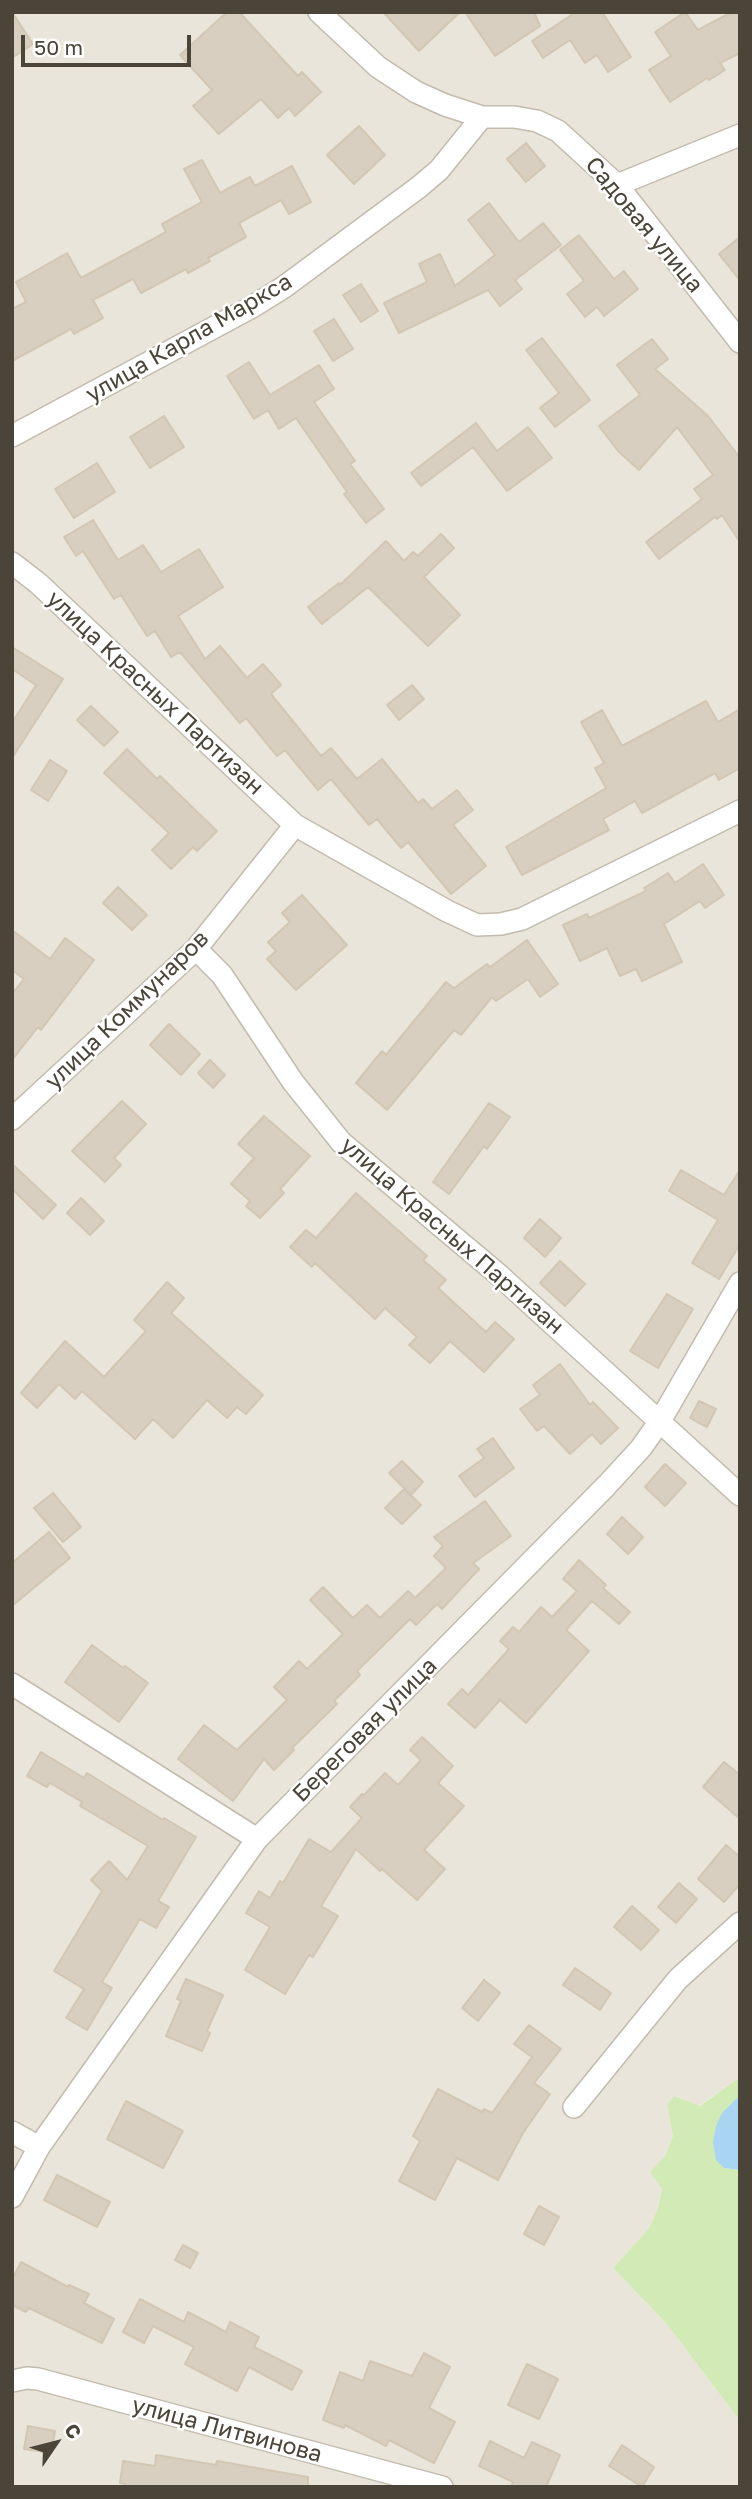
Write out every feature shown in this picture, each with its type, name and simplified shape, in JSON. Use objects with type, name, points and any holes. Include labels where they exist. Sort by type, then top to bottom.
[{"type":"street","name":"Садовая улица","points":[[319,12],[378,67],[397,81],[445,105],[482,117],[514,117],[537,121],[558,131],[617,185],[740,342]]},
{"type":"street","name":"улица Карла Маркса","points":[[12,436],[252,307],[284,287],[439,170],[482,117]]},
{"type":"street","points":[[617,185],[740,135]]},
{"type":"street","name":"улица Красных Партизан","points":[[12,563],[39,584],[295,825]]},
{"type":"street","points":[[295,825],[447,911],[477,925],[522,919],[740,811]]},
{"type":"street","name":"улица Коммунаров","points":[[16,1108],[196,949],[295,825]]},
{"type":"street","name":"улица Красных Партизан","points":[[196,949],[222,975],[293,1082],[341,1142],[499,1275],[740,1495]]},
{"type":"street","name":"Береговая улица","points":[[12,2197],[39,2147],[257,1839],[614,1478],[660,1421],[740,1283]]},
{"type":"street","points":[[12,1684],[257,1839]]},
{"type":"street","points":[[574,2107],[678,1979],[740,1923]]},
{"type":"street","points":[[12,2132],[39,2147]]},
{"type":"street","name":"улица Литвинова","points":[[12,2381],[38,2379],[442,2487]]},
{"type":"shaded area","points":[[12,12],[740,12],[740,2077],[699,2106],[676,2096],[667,2104],[673,2136],[665,2156],[651,2172],[662,2189],[658,2208],[649,2228],[613,2268],[666,2323],[740,2421],[740,2487],[12,2487]]},
{"type":"green space","points":[[740,2077],[740,2095],[722,2114],[724,2168],[740,2170],[740,2421],[666,2323],[613,2268],[649,2228],[658,2208],[662,2189],[650,2172],[665,2156],[673,2136],[667,2104],[675,2096],[700,2106]]},
{"type":"water","points":[[740,2095],[740,2170],[724,2168],[716,2160],[713,2142],[722,2113]]},
{"type":"building","points":[[12,12],[33,44],[12,58]]},
{"type":"building","points":[[227,12],[239,12],[298,76],[302,72],[321,92],[295,116],[289,108],[278,118],[261,99],[219,134],[193,106],[212,90],[180,55]]},
{"type":"building","points":[[383,12],[460,12],[419,51]]},
{"type":"building","points":[[465,12],[534,12],[540,26],[495,56]]},
{"type":"building","points":[[576,12],[602,12],[631,57],[608,72],[597,55],[585,63],[570,40],[543,58],[532,41]]},
{"type":"building","points":[[685,12],[698,30],[732,12],[740,12],[740,53],[720,63],[725,70],[709,80],[707,78],[670,102],[649,70],[671,56],[655,32]]},
{"type":"building","points":[[359,126],[385,155],[354,184],[327,155]]},
{"type":"building","points":[[526,143],[545,166],[526,182],[507,159]]},
{"type":"building","points":[[202,160],[220,193],[250,177],[255,186],[292,166],[311,202],[289,214],[281,200],[239,223],[246,237],[208,258],[210,261],[188,273],[186,269],[141,293],[133,279],[93,300],[103,318],[74,334],[71,329],[12,361],[12,309],[26,302],[16,282],[67,253],[81,278],[166,232],[162,224],[202,202],[184,169]]},
{"type":"building","points":[[489,203],[519,242],[543,223],[561,245],[515,280],[522,289],[500,306],[488,290],[399,333],[384,303],[427,282],[419,264],[440,254],[455,286],[495,255],[468,220]]},
{"type":"building","points":[[579,235],[614,279],[624,271],[638,289],[604,316],[597,307],[585,317],[567,294],[584,281],[560,250]]},
{"type":"building","points":[[740,237],[740,280],[719,254]]},
{"type":"building","points":[[361,284],[378,311],[361,322],[343,295]]},
{"type":"building","points":[[334,319],[353,349],[333,361],[314,331]]},
{"type":"building","points":[[542,338],[590,400],[555,427],[540,408],[559,393],[526,350]]},
{"type":"building","points":[[652,339],[668,359],[655,369],[708,416],[740,458],[740,542],[722,515],[717,519],[715,517],[659,559],[646,542],[702,499],[694,489],[713,475],[677,427],[639,470],[618,451],[599,426],[640,395],[617,365]]},
{"type":"building","points":[[249,362],[270,395],[319,365],[334,389],[314,402],[355,461],[350,464],[384,509],[366,523],[344,494],[347,492],[296,418],[279,429],[268,410],[254,419],[227,376]]},
{"type":"building","points":[[164,416],[184,447],[150,468],[130,437]]},
{"type":"building","points":[[476,423],[497,451],[528,427],[552,458],[507,491],[473,447],[421,486],[411,473]]},
{"type":"building","points":[[97,463],[115,492],[74,518],[55,489]]},
{"type":"building","points":[[93,520],[118,560],[143,545],[161,572],[199,549],[223,587],[178,616],[205,659],[220,646],[247,678],[263,664],[281,685],[271,694],[321,756],[331,748],[357,779],[382,759],[418,803],[423,799],[432,809],[457,790],[473,810],[453,825],[486,866],[451,894],[408,842],[401,848],[377,819],[369,825],[331,779],[318,790],[285,750],[277,756],[246,718],[240,723],[180,652],[171,657],[155,631],[147,636],[121,595],[114,599],[83,551],[76,556],[64,537]]},
{"type":"building","points":[[441,534],[454,548],[424,577],[460,615],[428,646],[368,587],[322,624],[308,607],[339,583],[340,585],[386,541],[404,561],[413,552],[418,556]]},
{"type":"building","points":[[12,647],[63,679],[12,758],[12,723],[36,685],[12,669]]},
{"type":"building","points":[[412,685],[424,699],[399,720],[387,705]]},
{"type":"building","points":[[706,701],[718,722],[740,709],[740,768],[719,780],[715,773],[642,813],[635,801],[603,819],[609,830],[522,875],[506,847],[606,788],[595,768],[604,763],[581,722],[602,710],[622,746]]},
{"type":"building","points":[[91,706],[118,732],[104,746],[77,720]]},
{"type":"building","points":[[127,749],[157,779],[160,776],[217,831],[197,851],[193,847],[171,869],[152,850],[169,833],[104,773]]},
{"type":"building","points":[[50,760],[67,771],[48,801],[31,790]]},
{"type":"building","points":[[703,864],[724,895],[705,908],[700,901],[664,924],[682,962],[642,981],[636,969],[620,976],[607,948],[580,961],[563,925],[587,914],[589,918],[646,891],[644,888],[668,873],[675,883]]},
{"type":"building","points":[[118,887],[147,915],[132,930],[103,903]]},
{"type":"building","points":[[302,895],[347,945],[296,990],[267,959],[276,951],[268,942],[290,922],[282,913]]},
{"type":"building","points":[[12,930],[50,959],[65,938],[94,960],[41,1030],[38,1027],[12,1060],[12,994],[24,979],[12,970]]},
{"type":"building","points":[[527,940],[558,984],[540,997],[528,979],[496,1001],[492,997],[461,1035],[454,1030],[387,1110],[356,1083],[382,1051],[386,1055],[446,982],[454,988],[487,964],[490,967]]},
{"type":"building","points":[[169,1024],[200,1054],[181,1075],[150,1045]]},
{"type":"building","points":[[210,1060],[225,1075],[213,1088],[198,1073]]},
{"type":"building","points":[[122,1101],[146,1124],[114,1158],[121,1165],[105,1182],[72,1151]]},
{"type":"building","points":[[489,1103],[510,1117],[487,1149],[484,1146],[449,1194],[433,1182]]},
{"type":"building","points":[[264,1116],[310,1156],[280,1189],[284,1193],[260,1218],[246,1206],[250,1201],[231,1184],[254,1158],[238,1144]]},
{"type":"building","points":[[12,1164],[56,1205],[43,1219],[12,1189]]},
{"type":"building","points":[[681,1170],[724,1195],[740,1170],[740,1244],[719,1279],[692,1263],[718,1220],[669,1191]]},
{"type":"building","points":[[356,1193],[427,1256],[423,1260],[446,1280],[438,1288],[486,1332],[495,1322],[514,1339],[484,1372],[450,1341],[430,1363],[409,1345],[417,1337],[385,1308],[375,1319],[315,1263],[312,1267],[290,1247],[306,1230],[316,1238]]},
{"type":"building","points":[[81,1198],[104,1221],[90,1235],[67,1213]]},
{"type":"building","points":[[540,1219],[561,1238],[545,1257],[524,1238]]},
{"type":"building","points":[[560,1261],[585,1284],[565,1306],[540,1283]]},
{"type":"building","points":[[167,1282],[184,1298],[171,1313],[263,1395],[246,1414],[237,1407],[227,1418],[207,1400],[173,1438],[153,1419],[135,1439],[82,1391],[75,1399],[59,1384],[37,1408],[21,1393],[65,1341],[104,1377],[146,1331],[134,1320]]},
{"type":"building","points":[[667,1294],[693,1309],[658,1368],[630,1351]]},
{"type":"building","points":[[560,1364],[590,1405],[593,1402],[618,1428],[601,1444],[592,1434],[570,1454],[544,1426],[537,1431],[520,1409],[540,1395],[533,1385]]},
{"type":"building","points":[[699,1401],[716,1409],[707,1427],[690,1418]]},
{"type":"building","points":[[493,1438],[514,1468],[475,1497],[459,1476],[484,1458],[477,1449]]},
{"type":"building","points":[[402,1461],[423,1482],[411,1495],[389,1473]]},
{"type":"building","points":[[665,1464],[686,1483],[665,1506],[645,1487]]},
{"type":"building","points":[[404,1489],[421,1505],[402,1524],[385,1508]]},
{"type":"building","points":[[53,1493],[81,1527],[63,1542],[34,1508]]},
{"type":"building","points":[[485,1501],[511,1536],[473,1563],[479,1569],[442,1609],[437,1604],[416,1625],[410,1619],[357,1671],[360,1675],[334,1701],[337,1704],[292,1748],[294,1750],[274,1770],[264,1759],[233,1801],[178,1759],[204,1725],[237,1750],[287,1700],[274,1687],[299,1661],[307,1669],[343,1634],[310,1600],[323,1587],[353,1618],[367,1605],[380,1618],[408,1591],[415,1598],[446,1568],[434,1556],[443,1546],[434,1537]]},
{"type":"building","points":[[622,1517],[643,1537],[628,1554],[607,1534]]},
{"type":"building","points":[[49,1532],[70,1558],[12,1606],[12,1563]]},
{"type":"building","points":[[579,1560],[606,1585],[603,1588],[630,1612],[619,1624],[592,1601],[566,1630],[589,1651],[526,1723],[500,1700],[475,1728],[448,1704],[462,1689],[468,1695],[509,1649],[500,1641],[513,1627],[519,1632],[541,1607],[552,1617],[577,1591],[563,1579]]},
{"type":"building","points":[[92,1645],[148,1683],[119,1722],[65,1682]]},
{"type":"building","points":[[422,1737],[453,1766],[438,1783],[464,1806],[424,1850],[445,1869],[417,1900],[356,1849],[321,1906],[338,1916],[313,1957],[309,1955],[285,1994],[245,1970],[270,1927],[246,1913],[259,1891],[270,1898],[280,1881],[283,1883],[309,1839],[331,1852],[362,1818],[350,1807],[362,1794],[385,1773],[398,1785],[421,1760],[410,1750]]},
{"type":"building","points":[[41,1752],[84,1778],[87,1773],[196,1837],[158,1901],[169,1907],[156,1928],[140,1919],[102,1982],[112,1988],[87,2030],[66,2018],[84,1989],[54,1971],[102,1891],[91,1880],[109,1861],[127,1880],[148,1846],[80,1806],[82,1802],[50,1783],[47,1787],[27,1776]]},
{"type":"building","points":[[724,1762],[740,1775],[740,1819],[703,1787]]},
{"type":"building","points":[[726,1845],[740,1857],[740,1884],[724,1902],[698,1879]]},
{"type":"building","points":[[679,1883],[697,1899],[676,1923],[658,1907]]},
{"type":"building","points":[[632,1906],[659,1930],[641,1950],[614,1927]]},
{"type":"building","points":[[575,1968],[611,1993],[600,2010],[563,1985]]},
{"type":"building","points":[[186,1979],[223,1995],[207,2031],[210,2033],[202,2051],[166,2036],[181,2001],[177,1999]]},
{"type":"building","points":[[484,1980],[500,1993],[478,2021],[462,2008]]},
{"type":"building","points":[[529,2025],[561,2049],[534,2083],[550,2094],[523,2133],[498,2180],[457,2158],[435,2200],[399,2181],[420,2141],[413,2136],[438,2089],[482,2112],[484,2109],[492,2113],[532,2057],[514,2044]]},
{"type":"building","points":[[126,2101],[183,2131],[163,2168],[107,2139]]},
{"type":"building","points":[[57,2175],[110,2202],[97,2227],[44,2200]]},
{"type":"building","points":[[539,2206],[559,2217],[544,2245],[524,2234]]},
{"type":"building","points":[[183,2245],[198,2253],[190,2268],[175,2260]]},
{"type":"building","points":[[21,2262],[68,2287],[69,2285],[89,2294],[84,2303],[114,2319],[102,2343],[29,2308],[26,2312],[12,2305],[12,2280]]},
{"type":"building","points":[[140,2299],[184,2322],[188,2312],[226,2332],[230,2322],[259,2337],[254,2347],[302,2371],[292,2390],[249,2367],[237,2391],[185,2364],[194,2347],[153,2326],[144,2343],[123,2332]]},
{"type":"building","points":[[424,2353],[450,2367],[429,2408],[455,2422],[434,2463],[389,2440],[386,2446],[345,2425],[344,2428],[323,2420],[340,2372],[363,2381],[370,2361],[412,2376]]},
{"type":"building","points":[[527,2364],[558,2379],[539,2419],[508,2405]]},
{"type":"building","points":[[28,2426],[55,2431],[51,2453],[24,2449]]},
{"type":"building","points":[[490,2441],[524,2458],[532,2442],[560,2455],[546,2487],[511,2487],[513,2482],[479,2466]]},
{"type":"building","points":[[622,2445],[654,2467],[642,2487],[609,2466]]},
{"type":"building","points":[[156,2455],[216,2465],[217,2461],[308,2477],[308,2487],[125,2487],[125,2484],[120,2483],[123,2461],[155,2466]]}]
